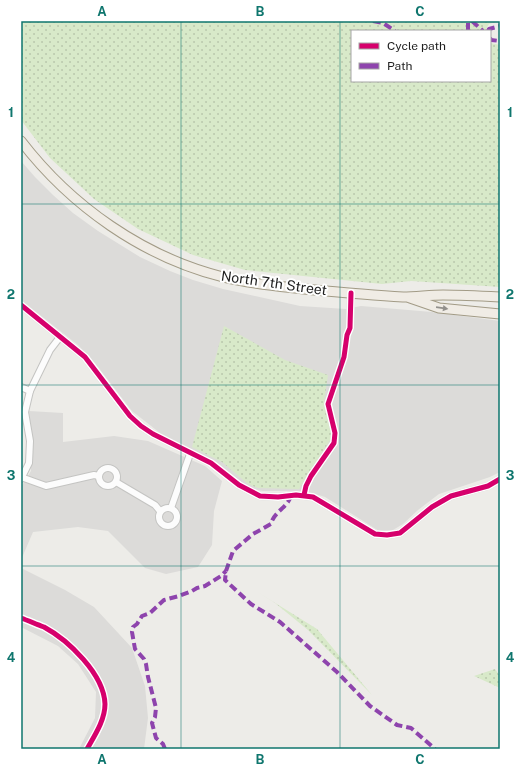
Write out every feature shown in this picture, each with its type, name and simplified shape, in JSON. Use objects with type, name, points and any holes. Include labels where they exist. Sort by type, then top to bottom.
[{"type":"main road","name":"North 7th Street","points":[[21,141],[52,178],[82,205],[124,235],[196,269],[223,277],[266,285],[351,293],[405,297],[441,295],[500,297]]},
{"type":"main road","name":"North 7th Street","points":[[405,297],[439,308],[500,314]]},
{"type":"street","points":[[304,495],[306,486],[311,476],[334,443],[335,434],[328,404],[344,357],[347,335],[350,328],[351,293]]},
{"type":"street","points":[[21,305],[84,357],[130,416],[141,426],[190,454],[211,463],[239,485],[260,496],[278,497],[304,495],[313,497],[375,534],[387,535],[400,533],[432,507],[451,496],[488,486],[500,479]]},
{"type":"street","points":[[60,337],[50,350],[30,391],[25,412],[30,441],[29,463],[21,478],[46,486],[94,475],[99,476]]},
{"type":"street","points":[[21,387],[30,391]]},
{"type":"street","points":[[171,508],[190,454]]},
{"type":"street","points":[[110,468],[117,473],[118,476],[116,482],[111,486],[105,486],[100,482],[99,476],[102,470],[110,468]]},
{"type":"street","points":[[116,482],[155,505],[160,511]]},
{"type":"street","points":[[164,508],[171,508],[176,512],[177,518],[172,526],[165,526],[160,523],[158,517],[160,511],[164,508]]},
{"type":"street","points":[[21,618],[45,628],[62,640],[81,657],[94,672],[101,685],[105,705],[102,721],[87,749]]},
{"type":"shaded area","points":[[21,161],[53,195],[73,213],[98,231],[140,257],[193,280],[223,289],[300,306],[346,309],[361,306],[432,312],[500,321],[500,472],[490,477],[439,494],[403,524],[393,530],[379,531],[325,497],[302,491],[263,491],[251,489],[201,454],[160,433],[132,411],[95,363],[78,345],[21,300]]},
{"type":"shaded area","points":[[29,411],[63,413],[63,442],[114,436],[148,441],[205,466],[222,481],[214,511],[212,545],[198,567],[166,574],[145,568],[108,531],[78,527],[33,532],[21,560],[21,487],[31,471]]},
{"type":"shaded area","points":[[21,568],[65,590],[94,607],[132,648],[145,686],[148,718],[144,749],[79,749],[95,718],[96,692],[78,664],[58,646],[21,627]]},
{"type":"green space","points":[[21,21],[499,21],[489,24],[486,30],[351,30],[351,82],[491,82],[491,43],[500,45],[500,287],[411,281],[382,284],[245,270],[193,255],[138,229],[94,199],[50,158],[21,120]]},
{"type":"green space","points":[[224,326],[285,360],[328,375],[324,402],[332,437],[299,489],[258,488],[248,484],[222,462],[192,447]]},
{"type":"green space","points":[[256,591],[317,629],[372,695],[308,630],[275,603]]},
{"type":"green space","points":[[495,669],[500,676],[500,688],[474,676]]},
{"type":"marked path","points":[[373,21],[383,23],[394,30]]},
{"type":"marked path","points":[[468,21],[468,30]]},
{"type":"marked path","points":[[472,21],[482,30]]},
{"type":"marked path","points":[[488,30],[500,26]]},
{"type":"marked path","points":[[491,40],[500,41]]},
{"type":"marked path","points":[[291,495],[287,503],[275,516],[271,524],[253,534],[233,551],[226,571],[225,580],[251,604],[280,622],[337,672],[370,706],[397,725],[411,728],[435,749]]},
{"type":"marked path","points":[[165,749],[163,744],[156,738],[152,723],[155,717],[156,708],[146,664],[144,659],[135,649],[132,632],[133,627],[142,616],[150,613],[164,600],[205,586],[226,571]]},
{"type":"cycle path","points":[[304,495],[306,486],[311,476],[334,443],[335,433],[328,404],[344,357],[347,335],[350,328],[351,293]]},
{"type":"cycle path","points":[[21,305],[85,357],[130,416],[141,426],[153,434],[211,463],[239,485],[260,496],[278,497],[296,495],[313,497],[375,534],[387,535],[400,533],[432,507],[451,496],[488,486],[500,479]]},
{"type":"cycle path","points":[[21,618],[44,627],[64,640],[83,659],[92,670],[98,681],[103,693],[105,710],[99,727],[87,749]]}]
